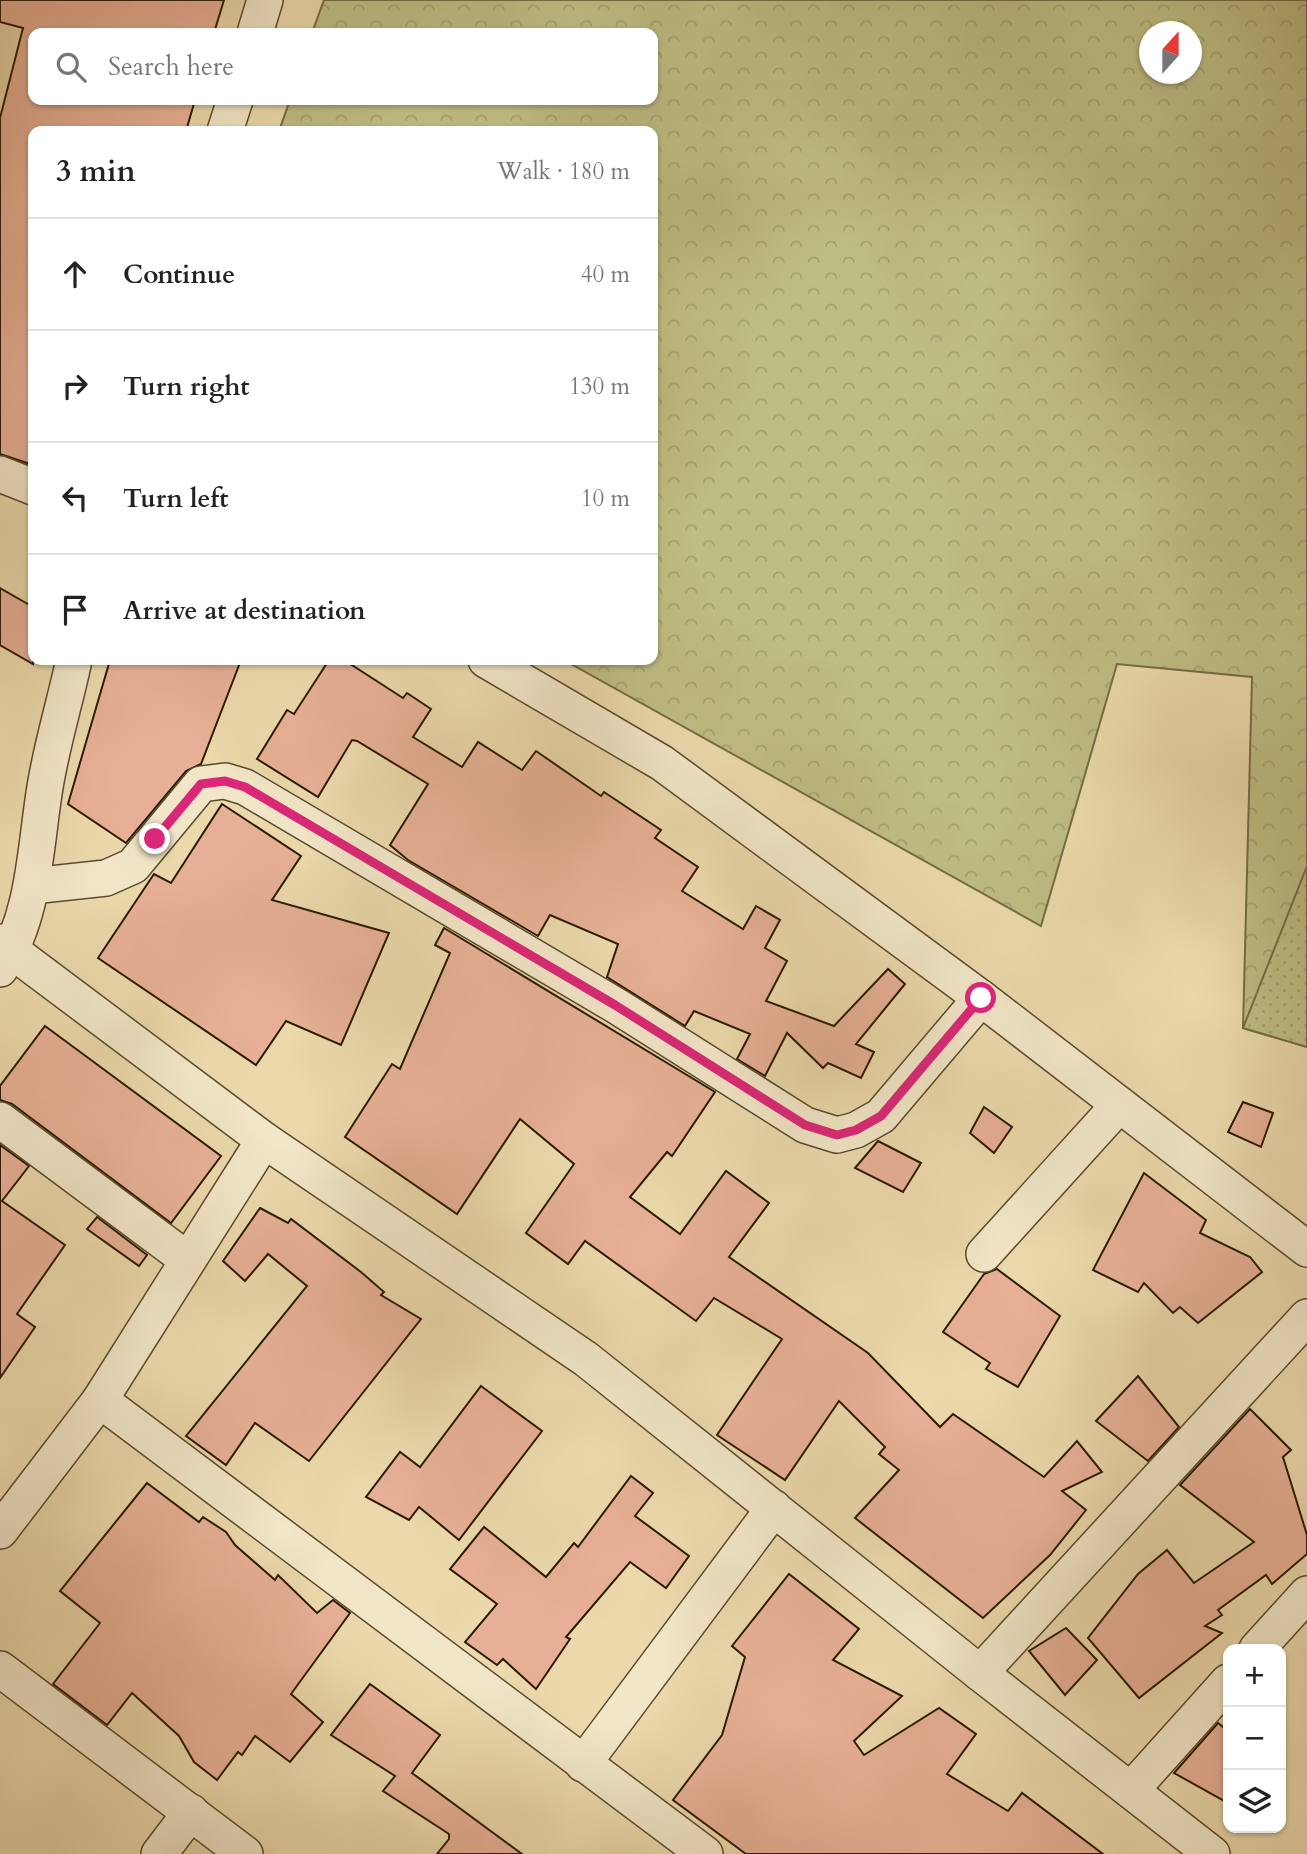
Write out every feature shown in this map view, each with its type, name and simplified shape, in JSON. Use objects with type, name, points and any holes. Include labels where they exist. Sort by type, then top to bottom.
[{"type":"street","points":[[257,28],[265,0]]},
{"type":"street","points":[[227,126],[233,105]]},
{"type":"street","points":[[0,474],[28,485]]},
{"type":"street","points":[[73,665],[46,785],[32,886],[4,954],[264,1140],[586,1359],[979,1674],[1132,1789],[1212,1854]]},
{"type":"street","points":[[494,665],[662,762],[981,998],[1307,1249]]},
{"type":"street","points":[[32,886],[106,878],[133,866],[201,784],[225,781],[245,787],[615,1005],[805,1125],[837,1135],[856,1130],[881,1116],[981,998]]},
{"type":"street","points":[[984,1254],[1119,1105]]},
{"type":"street","points":[[0,1120],[188,1261]]},
{"type":"street","points":[[0,1531],[100,1400],[264,1140]]},
{"type":"street","points":[[979,1674],[1307,1317]]},
{"type":"street","points":[[100,1400],[705,1854]]},
{"type":"street","points":[[583,1764],[774,1508]]},
{"type":"street","points":[[1262,1644],[1307,1594]]},
{"type":"street","points":[[0,1670],[245,1854]]},
{"type":"street","points":[[1132,1789],[1223,1688]]},
{"type":"street","points":[[159,1854],[191,1812]]},
{"type":"green space","points":[[324,0],[1307,0],[1307,1047],[1243,1028],[1252,677],[1117,664],[1041,926],[573,665],[658,665],[658,126],[281,126],[288,105],[658,105],[658,28],[314,28]]},
{"type":"green space","points":[[1307,866],[1307,1047],[1243,1028]]},
{"type":"building","points":[[0,0],[224,0],[216,28],[28,28],[28,105],[194,105],[187,126],[28,126],[28,463],[0,454],[0,118],[23,28],[0,22]]},
{"type":"building","points":[[0,588],[28,604],[28,661],[0,645]]},
{"type":"building","points":[[109,665],[239,665],[201,764],[186,771],[126,843],[68,804]]},
{"type":"building","points":[[326,665],[352,665],[403,698],[407,693],[431,709],[413,737],[462,767],[478,742],[522,770],[536,751],[601,796],[604,792],[661,830],[655,838],[698,867],[682,891],[743,929],[756,906],[780,920],[765,948],[787,961],[766,1001],[834,1026],[888,969],[905,984],[856,1044],[874,1052],[861,1078],[828,1063],[823,1068],[787,1033],[765,1076],[737,1059],[750,1034],[694,1011],[685,1026],[607,977],[618,944],[550,915],[538,936],[408,860],[390,845],[428,784],[352,740],[318,797],[257,759],[287,710],[294,714]]},
{"type":"building","points":[[222,804],[301,856],[272,900],[389,933],[341,1045],[286,1021],[256,1065],[98,958],[154,874],[171,883]]},
{"type":"building","points":[[444,928],[715,1092],[672,1156],[667,1152],[630,1197],[680,1234],[726,1171],[769,1203],[729,1257],[868,1353],[940,1427],[953,1414],[1044,1477],[1077,1441],[1102,1472],[1062,1491],[1086,1510],[1050,1555],[983,1618],[855,1518],[899,1470],[879,1454],[885,1447],[839,1401],[785,1480],[717,1435],[782,1339],[714,1298],[696,1321],[585,1241],[568,1264],[526,1233],[574,1164],[520,1119],[457,1214],[345,1137],[392,1064],[400,1069],[450,953],[435,945]]},
{"type":"building","points":[[45,1026],[221,1156],[171,1223],[12,1104],[0,1100],[0,1086]]},
{"type":"building","points":[[1243,1102],[1273,1113],[1261,1147],[1228,1132]]},
{"type":"building","points":[[984,1107],[1012,1127],[994,1153],[970,1133]]},
{"type":"building","points":[[878,1141],[921,1163],[903,1192],[855,1168]]},
{"type":"building","points":[[0,1145],[29,1166],[2,1201],[65,1245],[17,1314],[35,1327],[0,1378]]},
{"type":"building","points":[[1144,1173],[1206,1220],[1200,1233],[1250,1257],[1262,1272],[1198,1323],[1180,1307],[1173,1313],[1144,1283],[1138,1292],[1093,1270]]},
{"type":"building","points":[[260,1208],[288,1223],[291,1219],[361,1272],[384,1292],[381,1295],[421,1319],[309,1461],[255,1423],[226,1465],[186,1436],[307,1286],[268,1254],[245,1281],[223,1261]]},
{"type":"building","points":[[97,1217],[147,1255],[139,1266],[87,1229]]},
{"type":"building","points":[[997,1269],[1060,1316],[1018,1387],[986,1369],[990,1363],[943,1332],[984,1274]]},
{"type":"building","points":[[1138,1376],[1179,1427],[1148,1461],[1096,1421]]},
{"type":"building","points":[[481,1386],[542,1431],[459,1540],[419,1507],[409,1520],[366,1497],[400,1452],[420,1467]]},
{"type":"building","points":[[1250,1409],[1291,1450],[1283,1457],[1307,1535],[1307,1554],[1272,1584],[1266,1575],[1218,1610],[1222,1615],[1205,1626],[1222,1633],[1139,1698],[1088,1638],[1138,1574],[1167,1550],[1194,1583],[1254,1542],[1180,1485]]},
{"type":"building","points":[[631,1476],[653,1493],[635,1516],[689,1556],[666,1588],[630,1562],[566,1637],[570,1639],[536,1689],[503,1659],[497,1665],[465,1642],[497,1604],[450,1569],[484,1527],[546,1577],[574,1543],[578,1547]]},
{"type":"building","points":[[147,1483],[199,1522],[203,1517],[226,1532],[235,1545],[275,1580],[278,1575],[317,1613],[333,1600],[350,1613],[291,1694],[323,1722],[290,1762],[255,1736],[242,1755],[238,1752],[217,1780],[194,1762],[179,1736],[132,1693],[107,1725],[53,1684],[100,1623],[60,1591]]},
{"type":"building","points":[[789,1574],[859,1629],[833,1660],[902,1696],[854,1741],[864,1755],[939,1708],[976,1734],[947,1774],[1008,1811],[1022,1793],[1103,1854],[746,1854],[673,1800],[722,1735],[745,1657],[732,1646]]},
{"type":"building","points":[[1066,1628],[1097,1660],[1065,1695],[1029,1651]]},
{"type":"building","points":[[370,1684],[440,1735],[412,1773],[522,1854],[437,1854],[449,1839],[449,1834],[383,1791],[395,1776],[331,1735]]},
{"type":"building","points":[[1218,1723],[1223,1727],[1223,1800],[1174,1773]]},
{"type":"route","points":[[155,839],[201,784],[225,781],[245,787],[615,1005],[805,1125],[837,1135],[856,1130],[881,1116],[981,998]]}]
